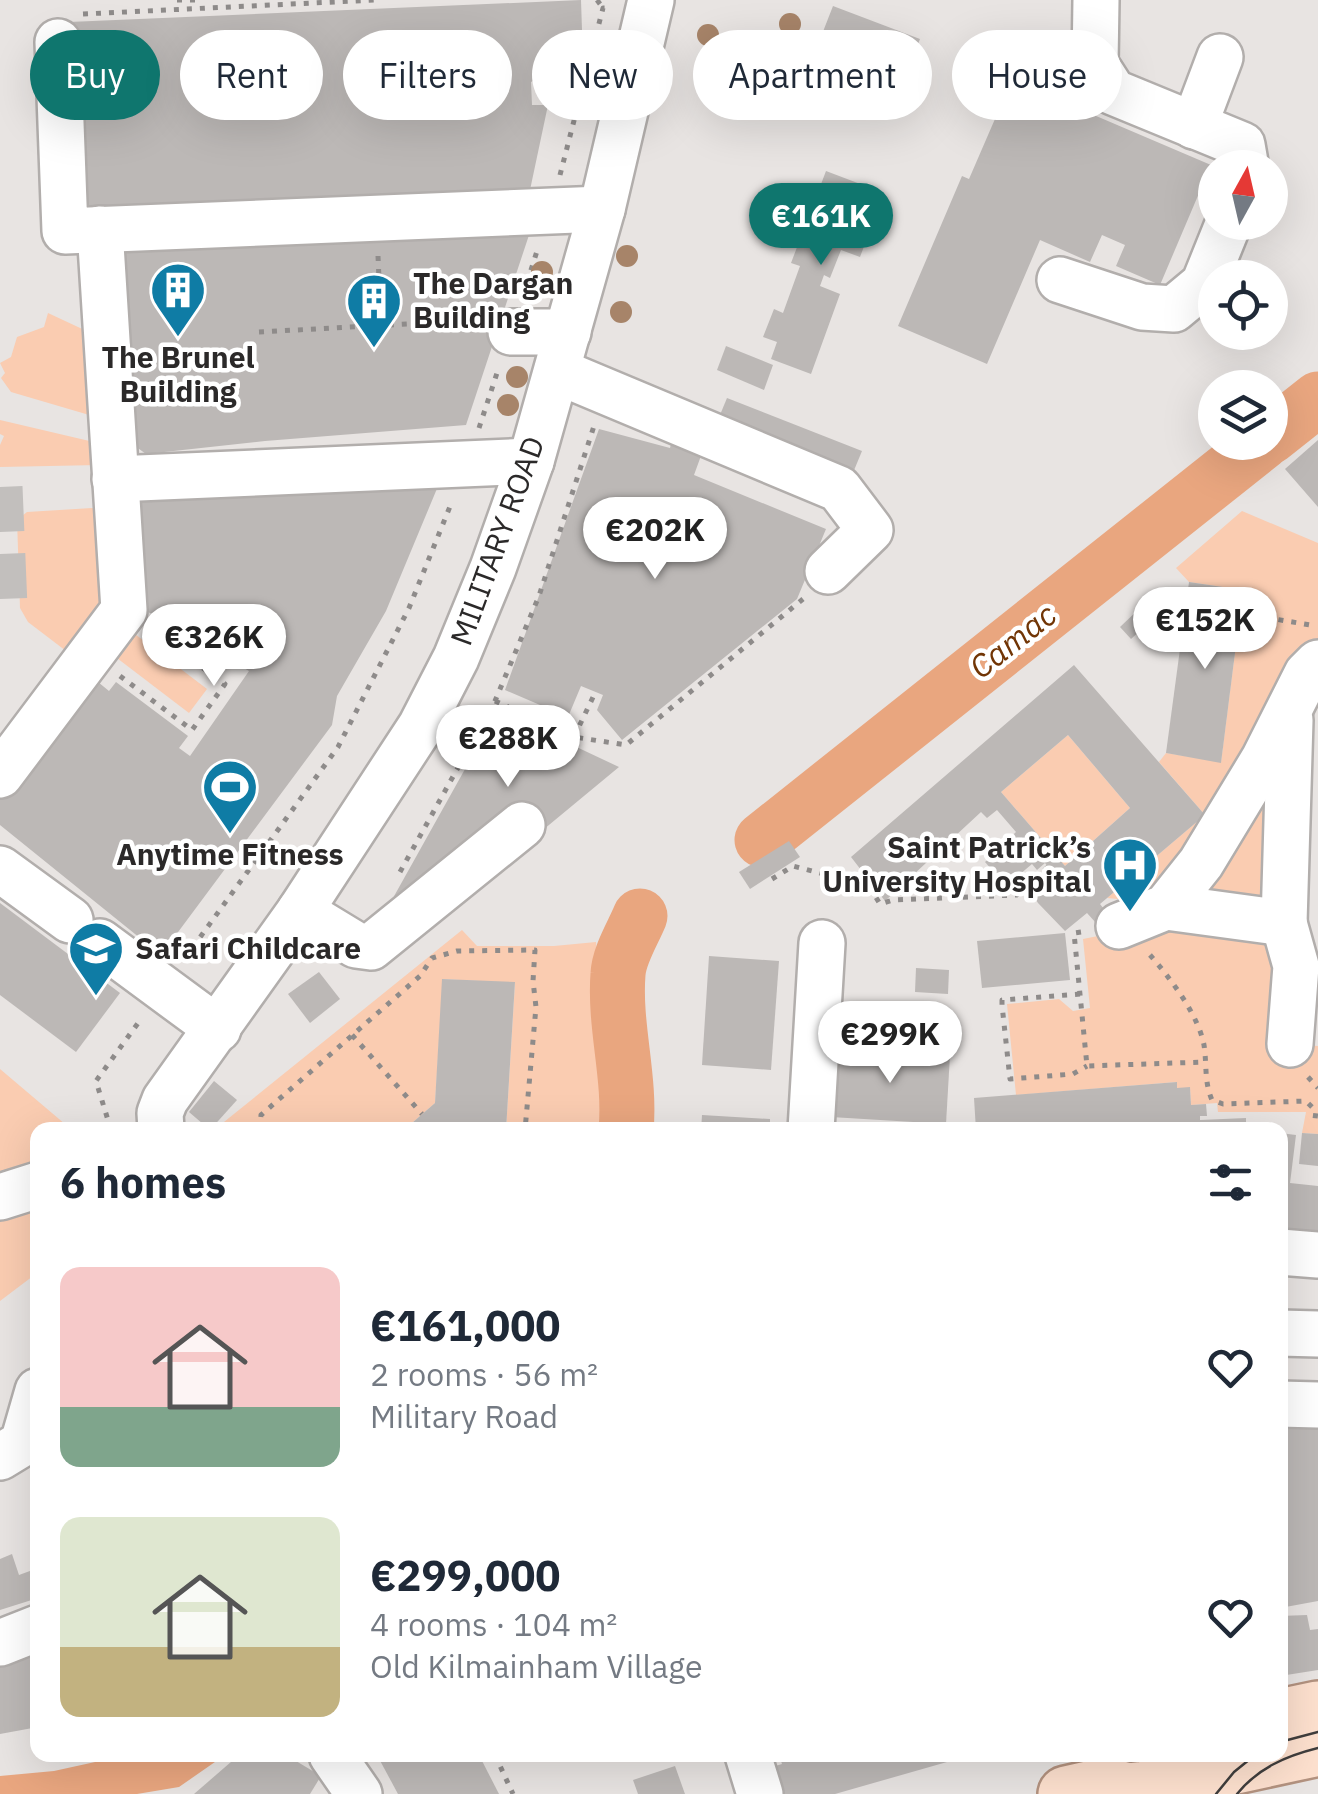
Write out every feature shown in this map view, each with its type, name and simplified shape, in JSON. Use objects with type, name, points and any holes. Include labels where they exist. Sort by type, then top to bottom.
[{"type":"main road","points":[[1288,1715],[1318,1709]]},
{"type":"main road","points":[[1288,1755],[1318,1748]]},
{"type":"main road","points":[[1104,1782],[1128,1791],[1144,1790],[1254,1762]]},
{"type":"street","points":[[1096,0],[1094,64],[1113,92],[1242,145],[1243,150]]},
{"type":"street","name":"MILITARY ROAD","points":[[160,1122],[165,1100],[300,911],[421,726],[439,692],[493,568],[531,461],[602,210],[650,3]]},
{"type":"street","points":[[67,28],[65,231],[602,210]]},
{"type":"street","points":[[1194,126],[1220,57]]},
{"type":"street","points":[[0,776],[124,610],[100,230]]},
{"type":"street","points":[[1060,280],[1142,307],[1174,309],[1204,284],[1222,240]]},
{"type":"street","points":[[511,332],[563,352],[616,396],[839,490],[870,530],[828,570]]},
{"type":"street","points":[[115,479],[531,461]]},
{"type":"street","points":[[1118,926],[1166,907],[1201,864],[1264,759],[1307,674],[1318,663]]},
{"type":"street","points":[[1290,708],[1284,923],[1296,966],[1290,1044]]},
{"type":"street","points":[[300,911],[356,945],[372,948],[522,824]]},
{"type":"street","points":[[0,868],[218,1029]]},
{"type":"street","points":[[1166,907],[1284,923]]},
{"type":"street","points":[[811,1122],[822,943]]},
{"type":"street","points":[[0,1197],[30,1188]]},
{"type":"street","points":[[1288,1252],[1318,1254]]},
{"type":"street","points":[[1288,1333],[1318,1334]]},
{"type":"street","points":[[1288,1404],[1318,1405]]},
{"type":"street","points":[[0,1458],[24,1443],[30,1421]]},
{"type":"street","points":[[0,1643],[30,1631]]},
{"type":"street","points":[[337,1762],[359,1794]]},
{"type":"street","points":[[750,1762],[760,1794]]},
{"type":"path","points":[[176,0],[374,0]]},
{"type":"path","points":[[597,0],[603,8]]},
{"type":"path","points":[[67,28],[201,3]]},
{"type":"path","points":[[603,8],[650,3]]},
{"type":"path","points":[[108,1122],[96,1081],[338,747],[409,608],[468,464],[550,212],[603,8]]},
{"type":"path","points":[[376,218],[382,326]]},
{"type":"path","points":[[260,332],[407,324]]},
{"type":"path","points":[[397,877],[495,702],[538,596],[597,418],[606,421],[616,396]]},
{"type":"path","points":[[495,702],[574,736],[626,745],[803,598],[828,570]]},
{"type":"path","points":[[90,654],[192,730],[225,684],[124,610]]},
{"type":"path","points":[[1240,613],[1318,627]]},
{"type":"path","points":[[574,736],[595,694]]},
{"type":"path","points":[[772,879],[793,866],[869,886],[880,904],[893,900],[1017,895],[1048,867]]},
{"type":"path","points":[[1118,926],[1137,939],[1168,979],[1204,1041],[1206,1085],[1212,1100],[1223,1104],[1306,1101],[1318,1119]]},
{"type":"path","points":[[1074,932],[1087,1066]]},
{"type":"path","points":[[261,1122],[261,1115],[420,976],[432,958],[457,951],[535,950],[532,980],[536,1007],[526,1122]]},
{"type":"path","points":[[1080,994],[1002,1000],[1010,1078],[1073,1074],[1087,1066],[1206,1062]]},
{"type":"path","points":[[352,1036],[422,1114]]},
{"type":"path","points":[[498,1762],[513,1794]]},
{"type":"shaded area","points":[[48,313],[93,334],[96,417],[11,392],[1,378],[5,373],[0,363],[11,357],[17,337],[44,327]]},
{"type":"shaded area","points":[[0,420],[98,443],[99,465],[0,467],[4,436],[0,434]]},
{"type":"shaded area","points":[[100,510],[111,601],[70,654],[28,622],[20,608],[17,520],[27,512]]},
{"type":"shaded area","points":[[1242,511],[1318,543],[1318,648],[1159,903],[1107,898],[1205,815],[1159,762],[1166,753],[1221,762],[1243,590],[1189,582],[1176,568]]},
{"type":"shaded area","points":[[127,628],[207,689],[189,713],[109,652]]},
{"type":"shaded area","points":[[1068,735],[1130,808],[1065,866],[1001,792]]},
{"type":"shaded area","points":[[1265,782],[1277,918],[1190,904]]},
{"type":"shaded area","points":[[1262,924],[1290,974],[1290,1044],[1318,1046],[1318,1134],[1302,1133],[1306,1112],[1218,1112],[1217,1103],[1191,1105],[1190,1088],[1177,1088],[1177,1082],[1016,1095],[1007,1004],[1059,999],[1073,1011],[1090,1008],[1083,939],[1118,932]]},
{"type":"shaded area","points":[[462,930],[477,946],[596,942],[607,1066],[604,1122],[506,1122],[515,983],[443,979],[435,1103],[413,1122],[224,1122]]},
{"type":"shaded area","points":[[0,1069],[63,1122],[30,1122],[30,1278],[0,1301]]},
{"type":"shaded area","points":[[95,1762],[215,1762],[179,1787],[137,1794],[0,1794],[0,1776]]},
{"type":"building","points":[[581,0],[582,30],[532,30],[532,120],[545,120],[530,190],[77,211],[73,120],[160,120],[160,30],[69,30],[69,22]]},
{"type":"building","points":[[833,6],[896,30],[824,30]]},
{"type":"building","points":[[995,120],[1106,120],[1198,159],[1198,196],[1160,285],[1116,266],[1125,245],[1102,235],[1090,262],[1040,240],[987,364],[898,326],[962,176],[969,179]]},
{"type":"building","points":[[826,171],[884,193],[860,257],[841,250],[830,278],[824,275],[820,286],[840,294],[811,374],[771,359],[777,342],[763,337],[774,309],[783,313],[800,266],[791,263]]},
{"type":"building","name":"The Dargan Building","points":[[533,223],[466,425],[146,454],[120,435],[93,230]]},
{"type":"building","points":[[726,346],[773,365],[764,390],[717,370]]},
{"type":"building","points":[[727,398],[862,451],[850,480],[715,427]]},
{"type":"building","points":[[599,429],[670,448],[674,431],[706,442],[694,475],[826,529],[797,599],[622,740],[597,710],[603,695],[581,686],[568,717],[505,690]]},
{"type":"building","points":[[1318,440],[1318,507],[1285,469]]},
{"type":"building","points":[[441,479],[386,611],[337,696],[332,725],[161,955],[0,825],[0,788],[87,673],[109,691],[116,682],[188,736],[179,748],[190,756],[249,671],[138,606],[134,492]]},
{"type":"building","points":[[1189,582],[1243,590],[1221,763],[1166,753]]},
{"type":"building","points":[[1141,607],[1152,620],[1131,639],[1120,627]]},
{"type":"building","points":[[1074,665],[1205,815],[1100,904],[1107,913],[1096,923],[1087,913],[1065,931],[1033,895],[1054,875],[1045,863],[1037,870],[1032,864],[1006,886],[985,862],[1016,832],[997,810],[987,818],[981,812],[885,901],[851,857]],"holes":[[[1068,735],[1130,808],[1065,866],[1001,792]]]},
{"type":"building","points":[[498,710],[619,767],[526,844],[520,801],[388,907]]},
{"type":"building","points":[[789,841],[800,857],[750,889],[739,872]]},
{"type":"building","points":[[0,903],[120,993],[76,1052],[0,995]]},
{"type":"building","points":[[1065,933],[1070,980],[982,988],[977,941]]},
{"type":"building","points":[[709,956],[779,961],[771,1070],[702,1065]]},
{"type":"building","points":[[916,968],[949,970],[948,994],[915,992]]},
{"type":"building","points":[[319,972],[340,999],[310,1023],[288,994]]},
{"type":"building","points":[[442,979],[515,982],[506,1122],[413,1122],[435,1103]]},
{"type":"building","points":[[835,1048],[950,1055],[946,1122],[831,1117]]},
{"type":"building","points":[[214,1081],[237,1100],[217,1122],[201,1122],[189,1112]]},
{"type":"building","points":[[1177,1082],[1177,1088],[1190,1087],[1191,1105],[1206,1104],[1207,1116],[1200,1116],[1200,1120],[1246,1118],[1246,1122],[976,1122],[974,1098]]},
{"type":"building","points":[[702,1115],[770,1119],[770,1122],[702,1122]]},
{"type":"building","points":[[1302,1133],[1318,1134],[1318,1166],[1299,1164]]},
{"type":"building","points":[[1288,1134],[1296,1135],[1290,1183],[1318,1186],[1318,1235],[1288,1231]]},
{"type":"building","points":[[1318,1428],[1318,1601],[1288,1607],[1288,1429]]},
{"type":"building","points":[[12,1554],[19,1575],[30,1571],[30,1601],[0,1610],[0,1559]]},
{"type":"building","points":[[1307,1615],[1310,1630],[1318,1629],[1318,1670],[1288,1675],[1288,1616]]},
{"type":"building","points":[[30,1655],[30,1728],[0,1734],[0,1661]]},
{"type":"building","points":[[231,1762],[298,1762],[321,1776],[310,1794],[194,1794]]},
{"type":"building","points":[[381,1762],[483,1762],[499,1794],[398,1794]]},
{"type":"building","points":[[947,1762],[835,1794],[769,1794],[762,1770],[782,1764]]},
{"type":"building","points":[[675,1766],[685,1794],[638,1794],[633,1780]]},
{"type":"waterway","name":"Camac","points":[[1288,423],[1318,399]]},
{"type":"waterway","name":"Camac","points":[[762,840],[1240,460]]},
{"type":"waterway","name":"Camac","points":[[626,1122],[618,974],[640,916]]},
{"type":"tunnel","points":[[0,487],[5,607],[0,607]]},
{"type":"tram line","points":[[1288,1740],[1318,1732]]},
{"type":"tram line","points":[[1288,1758],[1318,1748]]},
{"type":"tram line","points":[[1216,1794],[1246,1762]]},
{"type":"tram line","points":[[1237,1794],[1278,1762]]},
{"type":"place","name":"The Brunel Building","points":[[178,339]]},
{"type":"place","name":"The Dargan Building","points":[[374,350]]},
{"type":"place","name":"Anytime Fitness","points":[[230,836]]},
{"type":"place","name":"Saint Patrick’s University Hospital","points":[[1130,914]]},
{"type":"place","name":"Safari Childcare","points":[[96,998]]}]
